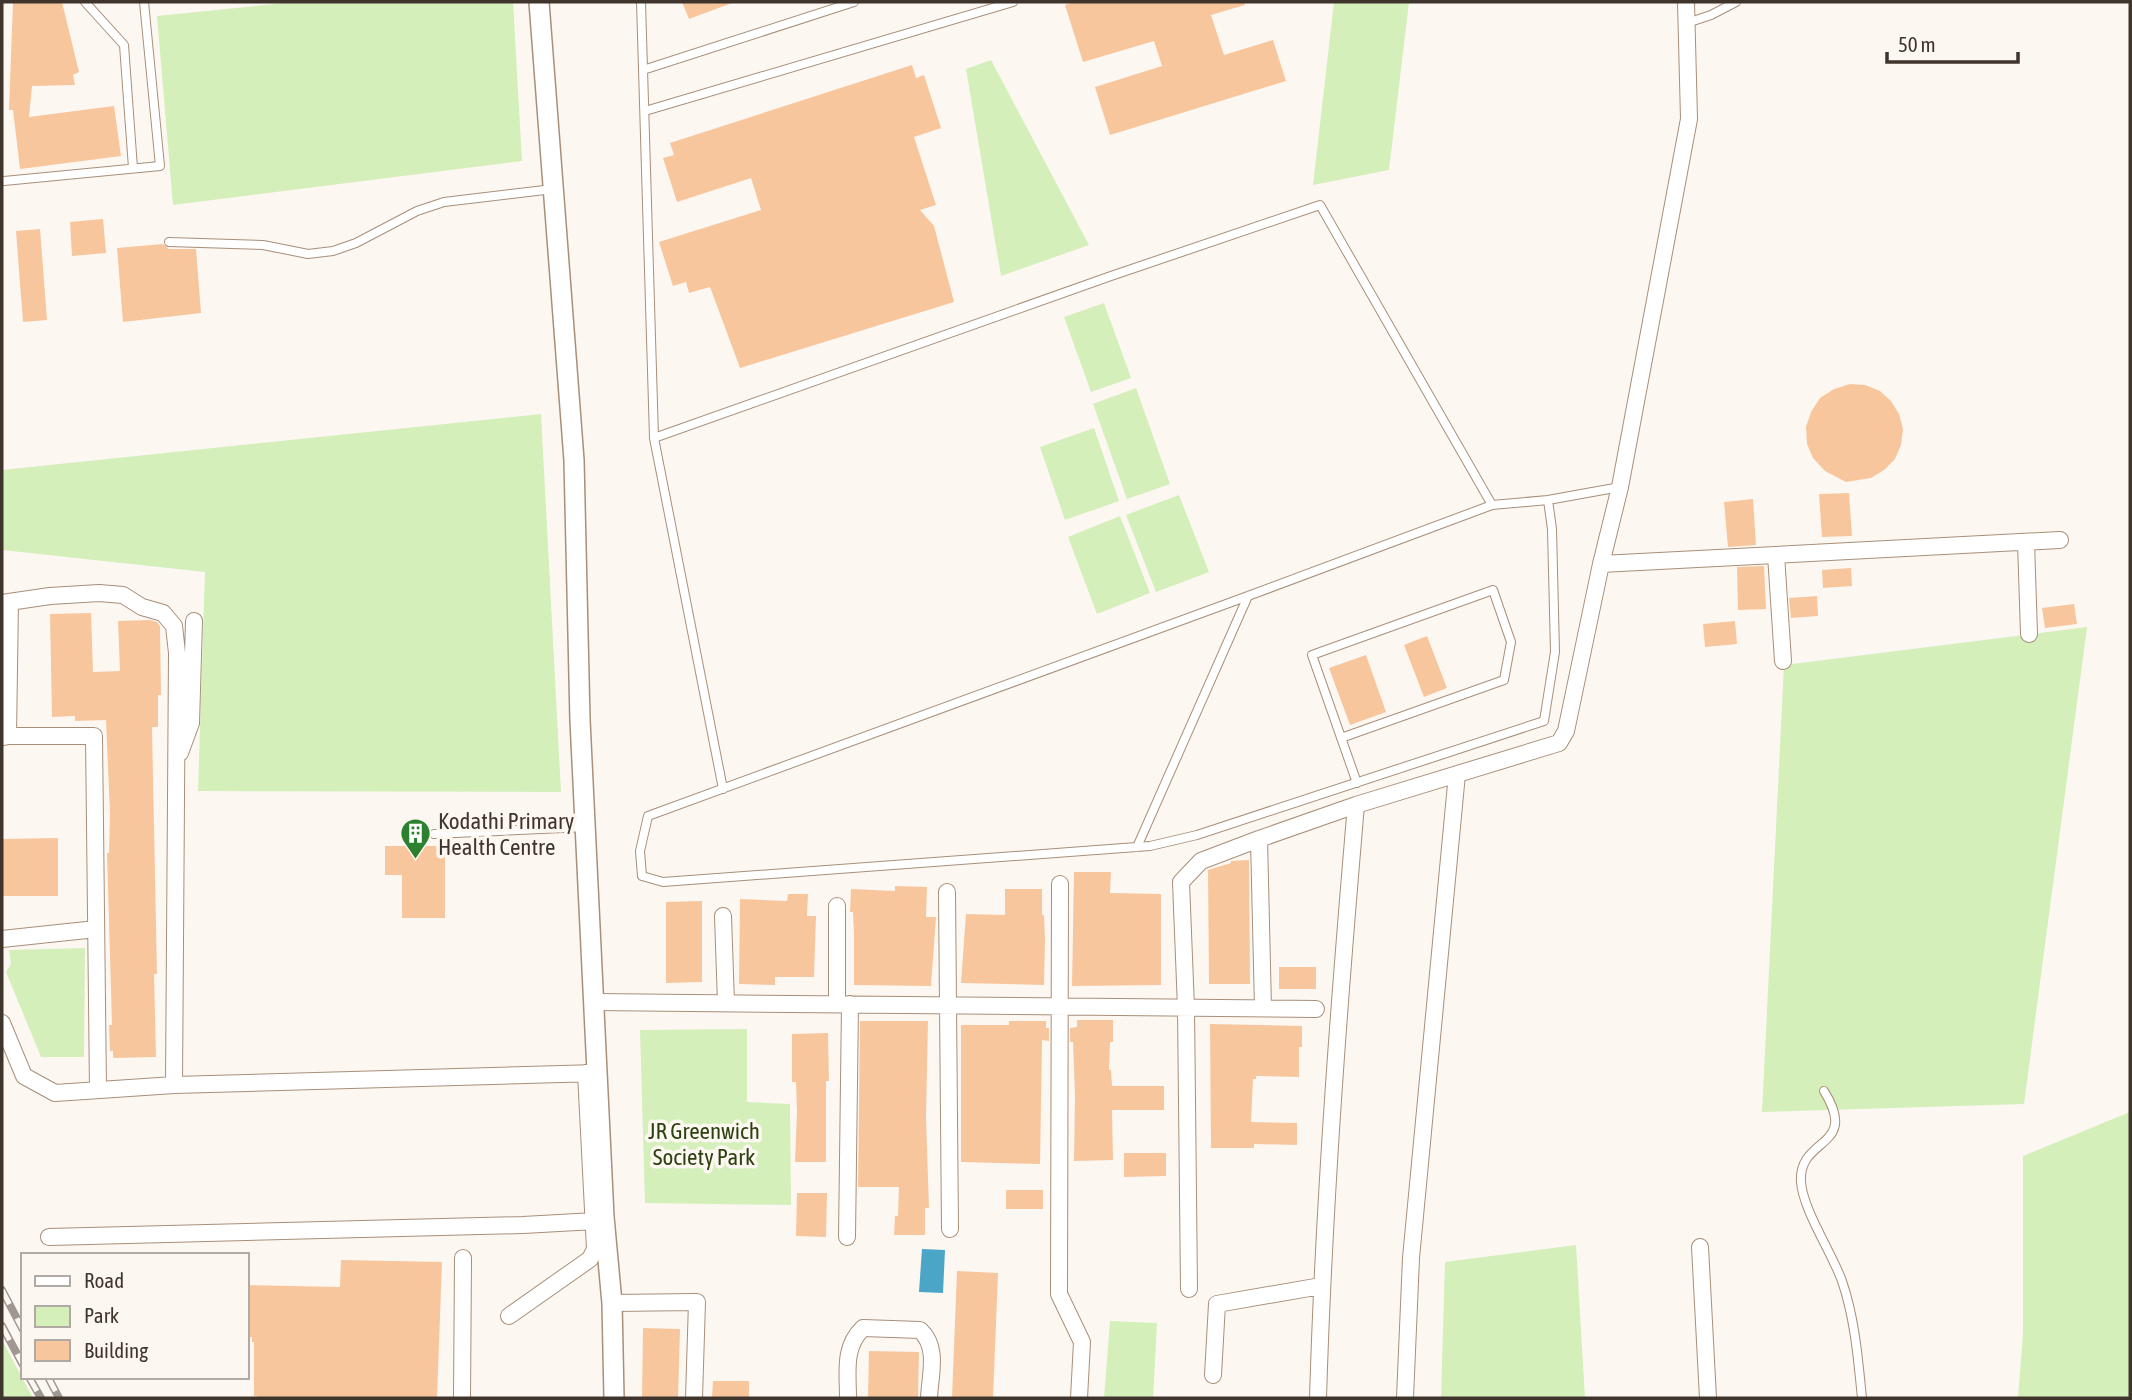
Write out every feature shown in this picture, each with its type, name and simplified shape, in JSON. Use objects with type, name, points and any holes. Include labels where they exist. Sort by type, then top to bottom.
[{"type":"street","points":[[509,1316],[590,1259],[595,1249],[591,1073],[594,1002],[580,720],[574,460],[539,2]]},
{"type":"street","points":[[1189,1289],[1186,1007],[1181,882],[1201,861],[1356,805],[1559,743],[1566,731],[1620,487],[1689,119],[1686,2]]},
{"type":"street","points":[[1601,564],[2060,540]]},
{"type":"street","points":[[2026,542],[2029,634]]},
{"type":"street","points":[[1776,555],[1783,661]]},
{"type":"street","points":[[98,1090],[93,736],[5,737],[6,603],[50,596],[99,593],[123,595],[142,607],[163,613],[174,626],[177,653],[174,1085]]},
{"type":"street","points":[[176,762],[191,723],[194,621]]},
{"type":"street","points":[[1405,1398],[1411,1258],[1457,774]]},
{"type":"street","points":[[1318,1398],[1321,1286],[1337,1027],[1356,805]]},
{"type":"street","points":[[1259,839],[1263,1008]]},
{"type":"street","points":[[1060,884],[1059,1294],[1082,1342],[1079,1398]]},
{"type":"street","points":[[947,892],[950,1229]]},
{"type":"street","points":[[837,906],[844,1004],[847,1237]]},
{"type":"street","points":[[723,916],[726,1003]]},
{"type":"street","points":[[2,939],[96,929]]},
{"type":"street","points":[[594,1002],[1316,1009]]},
{"type":"street","points":[[2,1023],[24,1076],[55,1093],[174,1085],[591,1073]]},
{"type":"street","points":[[591,1073],[612,1303],[614,1398]]},
{"type":"street","points":[[49,1237],[595,1221]]},
{"type":"street","points":[[1700,1247],[1708,1398]]},
{"type":"street","points":[[462,1398],[463,1258]]},
{"type":"street","points":[[1213,1375],[1217,1304],[1321,1286]]},
{"type":"street","points":[[612,1303],[697,1302],[694,1398]]},
{"type":"street","points":[[848,1398],[849,1351],[853,1337],[863,1328],[920,1330],[927,1336],[932,1349],[929,1398]]},
{"type":"lane","points":[[85,2],[124,45],[133,168]]},
{"type":"lane","points":[[4,181],[160,166],[144,2]]},
{"type":"lane","points":[[641,2],[653,438],[723,789]]},
{"type":"lane","points":[[643,70],[853,2]]},
{"type":"lane","points":[[645,111],[1013,2]]},
{"type":"lane","points":[[1687,23],[1711,15],[1736,2]]},
{"type":"lane","points":[[169,242],[263,245],[309,254],[333,251],[356,243],[417,211],[444,202],[553,188]]},
{"type":"lane","points":[[653,438],[1320,205],[1492,505]]},
{"type":"lane","points":[[1548,500],[1552,528],[1555,652],[1544,721],[1197,835],[1150,846],[663,883],[642,876],[640,851],[648,816],[1492,505],[1548,500],[1620,487]]},
{"type":"lane","points":[[1341,738],[1504,680],[1511,642],[1493,590],[1312,655],[1341,738],[1357,782]]},
{"type":"lane","points":[[1136,847],[1248,596]]},
{"type":"lane","points":[[434,834],[586,827]]},
{"type":"lane","points":[[1824,1091],[1834,1107],[1836,1124],[1829,1138],[1810,1153],[1800,1169],[1801,1189],[1841,1279],[1851,1310],[1862,1398]]},
{"type":"green space","points":[[294,2],[513,2],[522,161],[173,205],[157,16]]},
{"type":"green space","points":[[1334,2],[1409,2],[1389,170],[1313,185]]},
{"type":"green space","points":[[991,60],[1089,245],[1001,276],[966,69]]},
{"type":"green space","points":[[1104,303],[1131,378],[1091,392],[1064,317]]},
{"type":"green space","points":[[1136,388],[1170,484],[1127,499],[1093,404]]},
{"type":"green space","points":[[541,414],[561,792],[198,791],[205,572],[2,550],[2,470]]},
{"type":"green space","points":[[1094,428],[1119,501],[1065,520],[1040,447]]},
{"type":"green space","points":[[1179,495],[1209,572],[1156,592],[1126,515]]},
{"type":"green space","points":[[1120,516],[1150,593],[1097,614],[1068,537]]},
{"type":"green space","points":[[2087,627],[2024,1104],[1762,1112],[1784,665]]},
{"type":"green space","points":[[85,948],[84,1057],[41,1057],[6,972],[11,964],[9,950]]},
{"type":"green space","name":"JR Greenwich Society Park","points":[[747,1029],[747,1102],[790,1104],[791,1205],[645,1203],[640,1030]]},
{"type":"green space","points":[[2130,1112],[2130,1398],[2018,1398],[2023,1333],[2023,1156]]},
{"type":"green space","points":[[1576,1245],[1585,1398],[1441,1398],[1445,1262]]},
{"type":"green space","points":[[1110,1321],[1157,1323],[1153,1398],[1104,1398]]},
{"type":"green space","points":[[2,1340],[33,1398],[2,1398]]},
{"type":"water","points":[[922,1249],[945,1250],[943,1293],[919,1292]]},
{"type":"building","points":[[13,2],[62,2],[79,72],[73,75],[75,85],[32,86],[29,117],[114,106],[121,156],[20,169],[13,110],[9,110]]},
{"type":"building","points":[[682,2],[732,2],[732,3],[689,19]]},
{"type":"building","points":[[1075,2],[1244,2],[1245,5],[1211,15],[1224,55],[1273,40],[1286,81],[1110,135],[1095,87],[1162,66],[1154,41],[1083,62],[1065,5]]},
{"type":"building","points":[[912,65],[916,78],[924,75],[941,128],[914,137],[936,205],[920,210],[934,226],[954,302],[740,368],[710,287],[689,293],[686,282],[673,286],[659,242],[761,210],[751,178],[677,202],[663,158],[674,155],[670,143]]},
{"type":"building","points":[[103,219],[106,253],[72,256],[70,222]]},
{"type":"building","points":[[40,229],[47,320],[23,322],[16,231]]},
{"type":"building","points":[[163,244],[169,249],[196,249],[201,313],[123,322],[117,248]]},
{"type":"building","points":[[1850,384],[1865,385],[1880,391],[1891,401],[1899,414],[1903,429],[1901,445],[1895,459],[1884,470],[1871,478],[1846,482],[1825,471],[1813,458],[1807,444],[1806,427],[1820,398],[1834,389]]},
{"type":"building","points":[[1849,493],[1852,536],[1822,537],[1819,494]]},
{"type":"building","points":[[1753,499],[1756,545],[1728,547],[1724,502]]},
{"type":"building","points":[[1764,566],[1766,609],[1738,610],[1737,567]]},
{"type":"building","points":[[1851,568],[1852,586],[1823,588],[1822,570]]},
{"type":"building","points":[[1817,596],[1818,616],[1791,618],[1789,598]]},
{"type":"building","points":[[2074,604],[2077,624],[2045,628],[2042,608]]},
{"type":"building","points":[[91,613],[93,672],[120,671],[118,621],[150,620],[160,626],[161,695],[158,695],[158,727],[152,727],[156,1057],[113,1058],[113,1051],[110,1051],[109,1025],[112,1025],[107,853],[110,814],[106,720],[75,721],[75,716],[52,717],[50,614]]},
{"type":"building","points":[[1735,621],[1737,644],[1705,647],[1703,624]]},
{"type":"building","points":[[1427,636],[1447,688],[1424,697],[1404,645]]},
{"type":"building","points":[[1366,655],[1386,712],[1350,725],[1329,668]]},
{"type":"building","name":"Kodathi Primary Health Centre","points":[[412,830],[426,830],[426,846],[445,846],[445,918],[402,918],[402,875],[385,875],[385,846],[411,846]]},
{"type":"building","points":[[58,838],[58,896],[2,896],[2,839]]},
{"type":"building","points":[[1249,860],[1250,984],[1209,984],[1208,870],[1231,861]]},
{"type":"building","points":[[1074,872],[1111,872],[1110,893],[1161,894],[1161,985],[1072,986]]},
{"type":"building","points":[[895,886],[927,887],[926,917],[936,917],[931,986],[854,985],[851,889],[895,891]]},
{"type":"building","points":[[1005,889],[1042,889],[1044,985],[961,983],[966,914],[1005,915]]},
{"type":"building","points":[[788,894],[808,894],[807,916],[816,916],[814,977],[775,977],[775,985],[739,984],[740,899],[787,901]]},
{"type":"building","points":[[702,901],[702,982],[666,983],[666,902]]},
{"type":"building","points":[[1279,967],[1316,967],[1316,989],[1279,989]]},
{"type":"building","points":[[1077,1020],[1113,1020],[1109,1070],[1112,1086],[1164,1086],[1164,1110],[1112,1110],[1113,1160],[1074,1161],[1075,1096],[1070,1028],[1077,1027]]},
{"type":"building","points":[[860,1021],[928,1021],[926,1117],[929,1208],[925,1208],[925,1235],[894,1235],[899,1187],[858,1187]]},
{"type":"building","points":[[1009,1021],[1046,1021],[1046,1028],[1049,1028],[1049,1041],[1042,1040],[1040,1164],[961,1162],[961,1025],[1009,1025]]},
{"type":"building","points":[[1210,1024],[1302,1026],[1299,1077],[1256,1076],[1256,1079],[1253,1079],[1251,1122],[1297,1123],[1297,1145],[1254,1144],[1254,1148],[1211,1148]]},
{"type":"building","points":[[828,1033],[826,1162],[795,1162],[797,1111],[796,1082],[792,1082],[792,1034]]},
{"type":"building","points":[[1124,1153],[1166,1153],[1166,1176],[1124,1177]]},
{"type":"building","points":[[1006,1190],[1043,1190],[1043,1209],[1006,1209]]},
{"type":"building","points":[[797,1193],[827,1193],[826,1237],[796,1236]]},
{"type":"building","points":[[341,1260],[442,1262],[437,1398],[254,1396],[254,1342],[252,1337],[248,1337],[248,1285],[340,1287]]},
{"type":"building","points":[[957,1271],[998,1273],[993,1398],[952,1398]]},
{"type":"building","points":[[643,1328],[680,1329],[678,1398],[642,1397]]},
{"type":"building","points":[[869,1351],[919,1352],[918,1398],[868,1398]]},
{"type":"building","points":[[713,1381],[749,1381],[749,1398],[712,1398]]},
{"type":"railway","points":[[2,1290],[21,1326]]},
{"type":"railway","points":[[2,1326],[21,1361]]},
{"type":"railway","points":[[30,1379],[41,1398]]},
{"type":"railway","points":[[49,1379],[59,1398]]},
{"type":"place","name":"Kodathi Primary Health Centre","points":[[415,861]]}]
